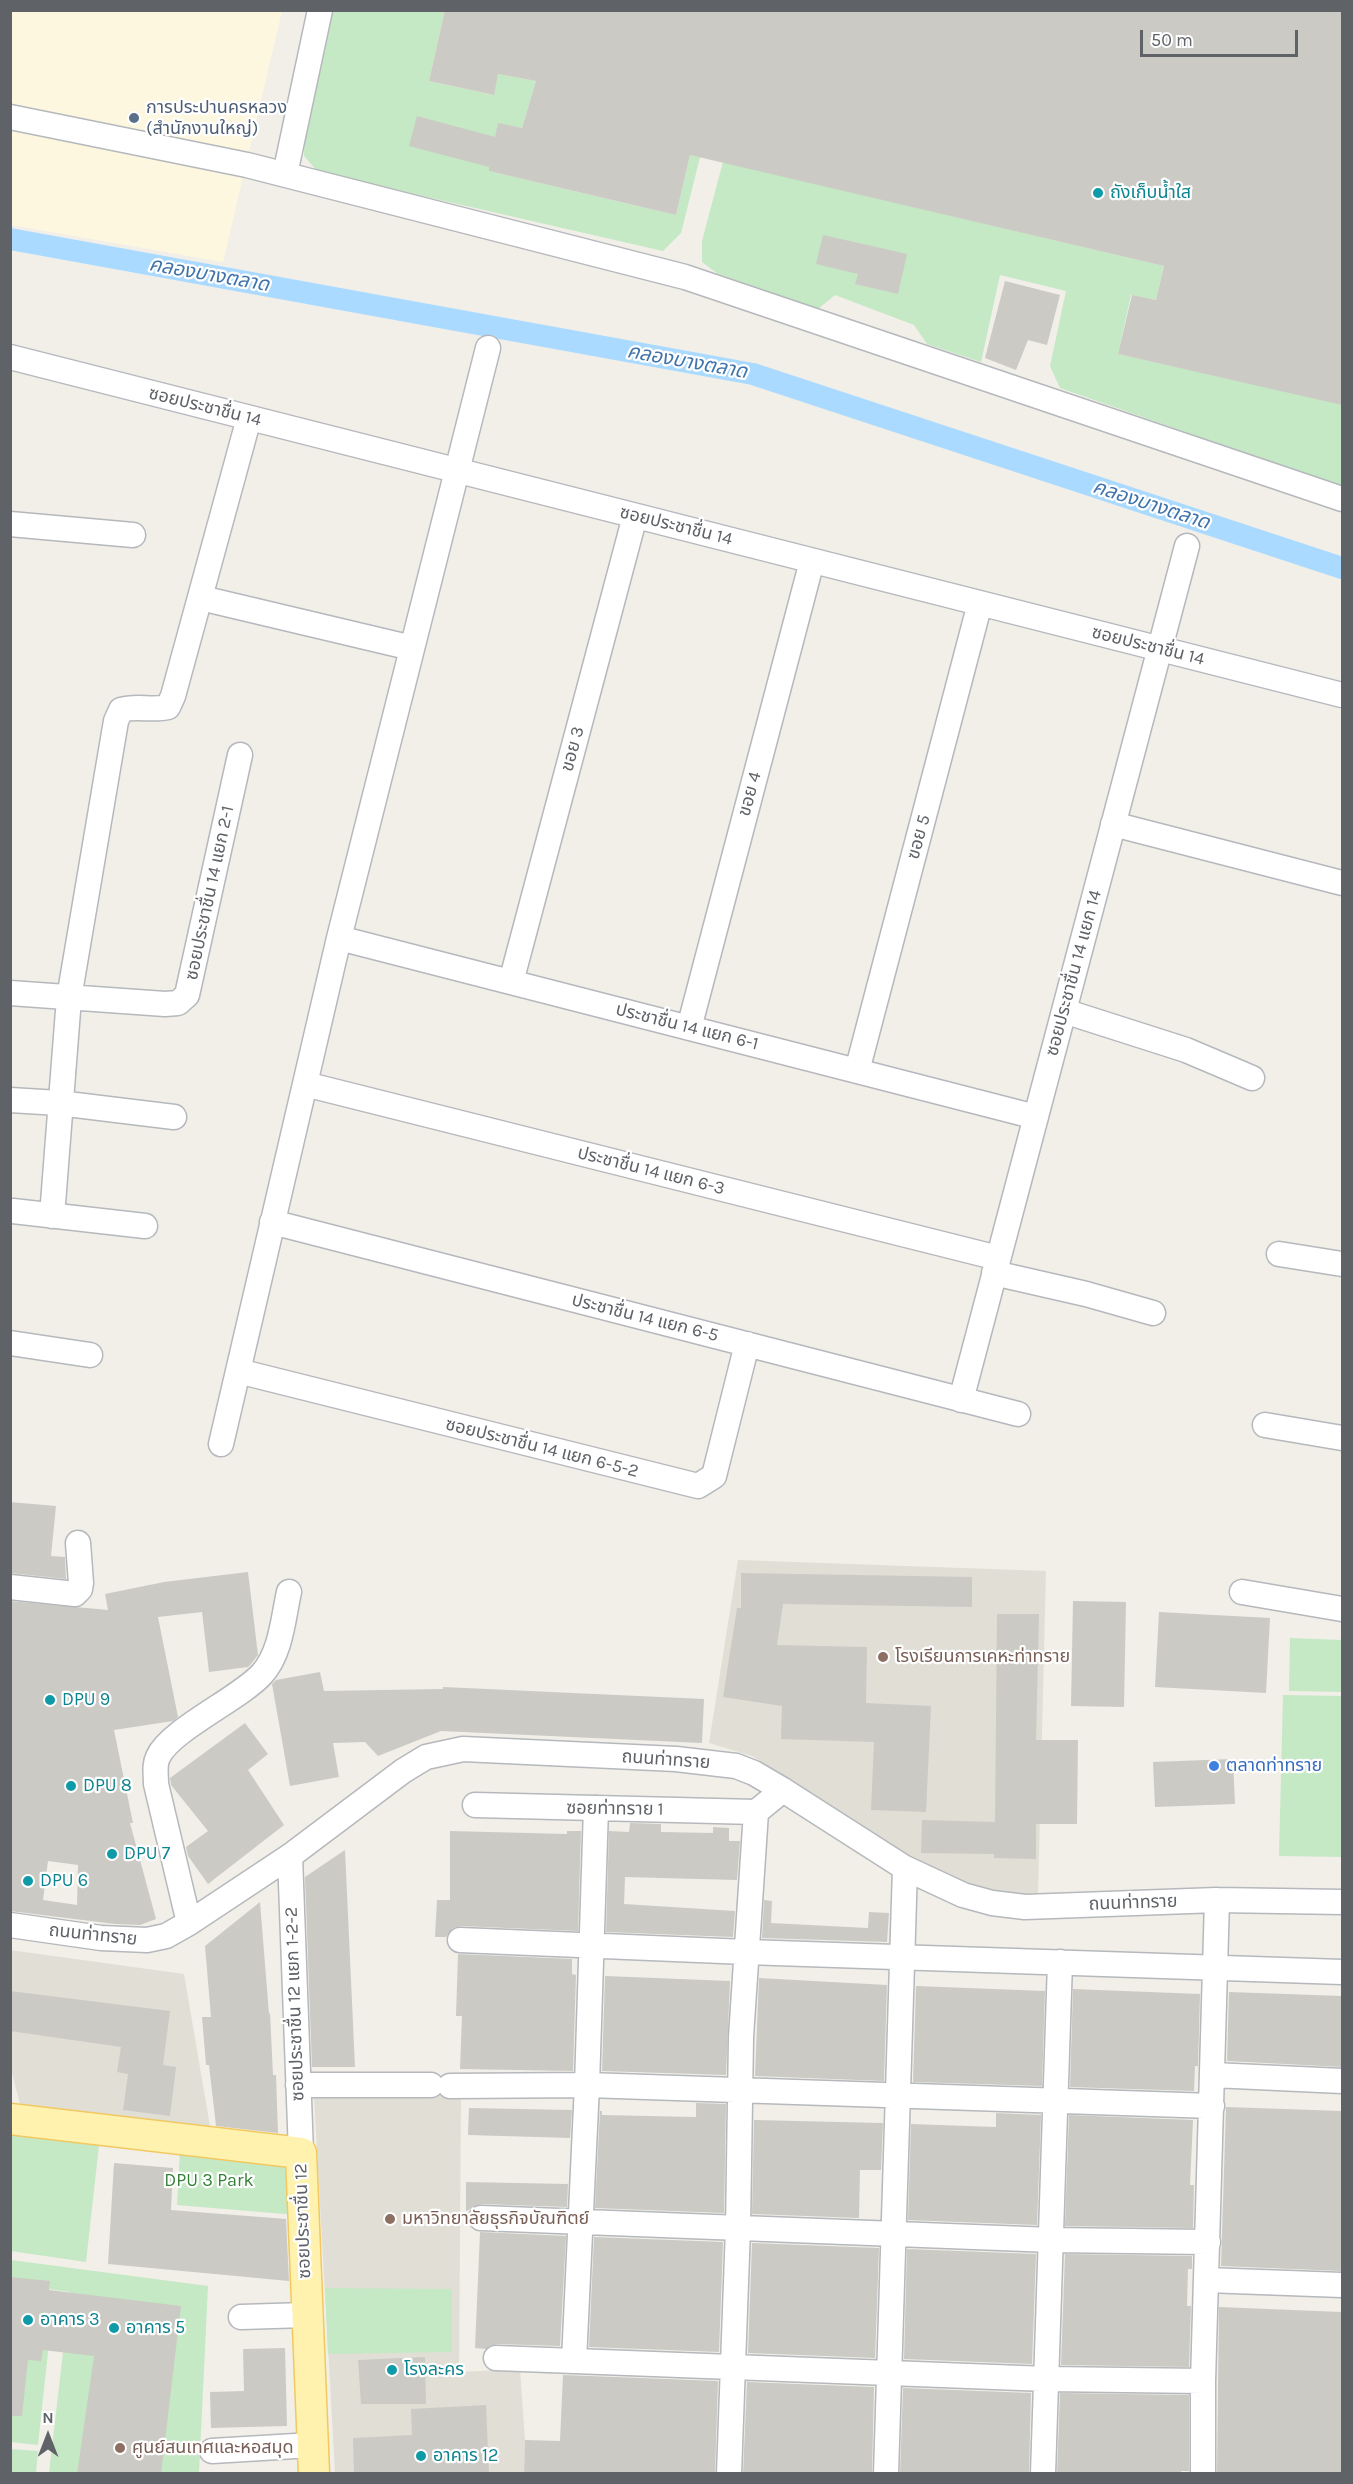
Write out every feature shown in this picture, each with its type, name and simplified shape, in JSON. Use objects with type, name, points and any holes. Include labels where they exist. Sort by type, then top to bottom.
[{"type":"main road","name":"ซอยประชาชื่น 12","points":[[10,2119],[301,2153],[313,2459]]},
{"type":"street","points":[[285,174],[320,10]]},
{"type":"street","points":[[10,117],[285,174],[685,277],[1342,499]]},
{"type":"street","points":[[220,1444],[339,938],[488,348]]},
{"type":"street","name":"ซอยประชาชื่น 14","points":[[10,357],[1342,695]]},
{"type":"street","points":[[52,1215],[69,998],[116,721],[121,710],[132,707],[156,710],[168,707],[173,696],[249,418]]},
{"type":"street","name":"ขอย 3","points":[[511,982],[635,516]]},
{"type":"street","points":[[10,524],[132,535]]},
{"type":"street","name":"ซอยประชาชื่น 14 แยก 14","points":[[961,1400],[1187,546]]},
{"type":"street","name":"ขอย 4","points":[[689,1028],[812,561]]},
{"type":"street","points":[[201,598],[412,648]]},
{"type":"street","name":"ฃอย 5","points":[[857,1071],[980,603]]},
{"type":"street","name":"ซอยประชาชื่น 14 แยก 2-1","points":[[10,993],[165,1004],[178,1003],[187,995],[240,755]]},
{"type":"street","points":[[1113,824],[1342,883]]},
{"type":"street","name":"ประชาชื่น 14 แยก 6-1","points":[[339,938],[1036,1117]]},
{"type":"street","points":[[1064,1011],[1186,1050],[1252,1078]]},
{"type":"street","name":"ประชาชื่น 14 แยก 6-3","points":[[305,1084],[996,1266],[1153,1313]]},
{"type":"street","points":[[10,1100],[59,1103],[174,1117]]},
{"type":"street","points":[[13,1211],[146,1226]]},
{"type":"street","name":"ประชาชื่น 14 แยก 6-5","points":[[272,1222],[1018,1414]]},
{"type":"street","points":[[1279,1254],[1342,1264]]},
{"type":"street","points":[[10,1343],[90,1354]]},
{"type":"street","name":"ซอยประชาชื่น 14 แยก 6-5-2","points":[[238,1371],[698,1486],[714,1476],[747,1344]]},
{"type":"street","points":[[1265,1425],[1342,1438]]},
{"type":"street","points":[[10,1587],[75,1594],[80,1589],[81,1582],[78,1543]]},
{"type":"street","points":[[189,1923],[156,1784],[155,1768],[158,1755],[170,1742],[244,1690],[262,1674],[274,1656],[289,1592]]},
{"type":"street","points":[[1242,1592],[1342,1609]]},
{"type":"street","name":"ถนนท่าทราย","points":[[10,1925],[101,1938],[147,1940],[166,1936],[290,1856],[403,1771],[426,1757],[463,1749],[708,1761],[736,1766],[754,1773],[783,1790],[905,1868],[963,1895],[992,1903],[1025,1907],[1218,1900],[1342,1902]]},
{"type":"street","points":[[729,2474],[738,2228],[740,2091],[746,1952],[756,1812],[783,1790]]},
{"type":"street","name":"ซอยท่าทราย 1","points":[[475,1805],[756,1812]]},
{"type":"street","points":[[574,2361],[593,1946],[596,1809]]},
{"type":"street","name":"ซอยประชาชื่น 12 แยก 1-2-2","points":[[290,1856],[301,2153]]},
{"type":"street","points":[[886,2474],[905,1868]]},
{"type":"street","points":[[1203,2474],[1203,2381],[1218,1900]]},
{"type":"street","points":[[460,1940],[1342,1972]]},
{"type":"street","points":[[1042,2474],[1052,2240],[1059,1962]]},
{"type":"street","points":[[1213,2075],[1342,2081]]},
{"type":"street","points":[[298,2085],[587,2085],[1212,2106]]},
{"type":"street","points":[[481,2218],[1052,2240],[1208,2241]]},
{"type":"street","points":[[1206,2280],[1342,2285]]},
{"type":"street","points":[[241,2317],[306,2314]]},
{"type":"street","points":[[496,2358],[1047,2379],[1203,2381]]},
{"type":"street","points":[[212,2451],[313,2459]]},
{"type":"shaded area","name":"การประปานครหลวง (สำนักงานใหญ่)","points":[[10,11],[282,11],[223,262],[11,225]]},
{"type":"shaded area","name":"โรงเรียนการเคหะท่าทราย","points":[[738,1560],[1046,1571],[1038,1895],[995,1896],[935,1872],[752,1756],[709,1743]]},
{"type":"shaded area","points":[[10,1950],[184,1974],[211,2132],[22,2112],[11,2069]]},
{"type":"shaded area","name":"มหาวิทยาลัยธุรกิจบัณฑิตย์","points":[[461,2094],[459,2372],[520,2369],[525,2440],[524,2473],[335,2473],[314,2097]]},
{"type":"green space","points":[[445,10],[429,81],[493,95],[498,74],[536,81],[522,128],[498,124],[489,171],[676,215],[690,155],[700,157],[681,233],[663,251],[318,172],[304,156],[305,126],[332,11]]},
{"type":"green space","points":[[723,162],[1164,266],[1156,300],[1131,295],[1118,354],[1342,404],[1342,487],[1060,388],[1050,366],[1066,291],[1000,275],[981,362],[927,344],[914,325],[835,295],[818,309],[718,274],[702,262],[702,241]]},
{"type":"green space","points":[[1290,1638],[1342,1640],[1342,1692],[1289,1691]]},
{"type":"green space","points":[[1283,1695],[1342,1696],[1342,1857],[1279,1856]]},
{"type":"green space","points":[[10,2133],[99,2145],[86,2262],[11,2251]]},
{"type":"green space","name":"DPU 3 Park","points":[[180,2150],[296,2164],[297,2215],[177,2205]]},
{"type":"green space","points":[[11,2260],[208,2286],[199,2473],[49,2473],[70,2292],[11,2284]]},
{"type":"green space","points":[[325,2288],[452,2289],[452,2352],[328,2354]]},
{"type":"green space","points":[[11,2290],[54,2296],[38,2445],[11,2442]]},
{"type":"green space","points":[[10,2449],[38,2451],[36,2473],[11,2473]]},
{"type":"building","name":"ถังเก็บน้ำใส","points":[[445,10],[1342,10],[1342,405],[1118,354],[1132,295],[1156,300],[1164,266],[690,155],[676,215],[489,171],[489,167],[409,146],[417,116],[495,137],[498,123],[522,128],[536,81],[498,74],[494,95],[429,81]]},
{"type":"building","points":[[823,235],[907,254],[898,294],[855,284],[858,274],[816,264]]},
{"type":"building","points":[[1005,281],[1060,295],[1047,345],[1028,340],[1016,370],[985,358]]},
{"type":"building","points":[[10,1502],[56,1506],[51,1556],[65,1557],[66,1579],[10,1573]]},
{"type":"building","points":[[248,1572],[258,1655],[248,1667],[209,1672],[202,1612],[158,1617],[178,1717],[173,1721],[114,1730],[133,1823],[130,1823],[156,1919],[140,1925],[115,1924],[10,1911],[10,1601],[108,1610],[105,1594],[164,1582]],"holes":[[[48,1861],[78,1865],[77,1905],[43,1900]]]},
{"type":"building","points":[[741,1573],[972,1577],[972,1607],[783,1604],[777,1645],[867,1647],[866,1703],[931,1706],[926,1812],[871,1810],[874,1742],[781,1739],[782,1706],[723,1697],[737,1608],[741,1608]]},
{"type":"building","points":[[1073,1601],[1126,1602],[1124,1707],[1071,1706]]},
{"type":"building","points":[[1159,1612],[1270,1618],[1266,1693],[1155,1687]]},
{"type":"building","points":[[997,1614],[1039,1614],[1036,1740],[1078,1740],[1077,1824],[1036,1824],[1036,1859],[994,1858],[994,1854],[921,1853],[922,1820],[995,1822]]},
{"type":"building","points":[[320,1672],[324,1691],[443,1689],[443,1687],[704,1699],[702,1743],[441,1731],[378,1756],[365,1742],[333,1743],[339,1777],[290,1786],[272,1684],[276,1680]]},
{"type":"building","points":[[245,1723],[268,1754],[248,1770],[284,1825],[208,1884],[188,1856],[186,1847],[208,1831],[171,1785],[170,1778]]},
{"type":"building","points":[[1233,1759],[1235,1804],[1155,1807],[1153,1762]]},
{"type":"building","points":[[630,1823],[661,1824],[661,1832],[713,1833],[713,1827],[729,1828],[729,1841],[740,1841],[737,1880],[625,1877],[624,1904],[735,1911],[733,1937],[606,1932],[609,1831],[629,1832]]},
{"type":"building","points":[[450,1831],[567,1834],[567,1831],[581,1831],[578,1931],[461,1926],[453,1928],[446,1937],[435,1937],[437,1900],[450,1900]]},
{"type":"building","points":[[345,1850],[355,2067],[312,2067],[305,1877]]},
{"type":"building","points":[[764,1900],[772,1901],[771,1923],[868,1928],[869,1912],[889,1913],[887,1942],[762,1938]]},
{"type":"building","points":[[260,1902],[273,2075],[276,2075],[278,2133],[216,2126],[209,2065],[206,2065],[202,2017],[211,2017],[205,1946]]},
{"type":"building","points":[[458,1954],[572,1959],[572,1974],[576,1975],[573,2071],[460,2069],[462,2016],[456,2016]]},
{"type":"building","points":[[605,1976],[730,1981],[726,2075],[602,2071]]},
{"type":"building","points":[[759,1978],[887,1985],[884,2081],[755,2076]]},
{"type":"building","points":[[916,1986],[1045,1991],[1042,2086],[913,2082]]},
{"type":"building","points":[[1073,1989],[1200,1994],[1198,2066],[1195,2066],[1194,2091],[1070,2087]]},
{"type":"building","points":[[10,1991],[170,2011],[163,2065],[176,2067],[170,2116],[123,2110],[128,2074],[117,2072],[121,2047],[10,2031]]},
{"type":"building","points":[[1229,1992],[1342,1996],[1342,2067],[1227,2061]]},
{"type":"building","points":[[696,2103],[726,2104],[724,2213],[595,2208],[600,2111],[602,2115],[696,2117]]},
{"type":"building","points":[[1226,2107],[1342,2111],[1342,2271],[1221,2266]]},
{"type":"building","points":[[469,2108],[572,2110],[570,2138],[468,2135]]},
{"type":"building","points":[[996,2113],[1041,2115],[1037,2225],[908,2220],[911,2124],[996,2127]]},
{"type":"building","points":[[1069,2115],[1193,2120],[1190,2185],[1194,2185],[1193,2228],[1065,2226]]},
{"type":"building","points":[[754,2120],[883,2123],[881,2170],[860,2170],[859,2218],[752,2214]]},
{"type":"building","points":[[114,2163],[173,2168],[171,2210],[286,2219],[289,2281],[108,2264]]},
{"type":"building","points":[[466,2182],[568,2184],[567,2207],[482,2204],[466,2211]]},
{"type":"building","points":[[480,2232],[566,2236],[560,2346],[497,2344],[486,2349],[475,2348]]},
{"type":"building","points":[[594,2237],[723,2242],[719,2352],[589,2347]]},
{"type":"building","points":[[752,2243],[879,2248],[875,2358],[748,2353]]},
{"type":"building","points":[[907,2249],[1036,2254],[1032,2364],[904,2359]]},
{"type":"building","points":[[1065,2254],[1192,2256],[1192,2269],[1188,2269],[1187,2306],[1191,2306],[1189,2367],[1061,2365]]},
{"type":"building","points":[[10,2277],[50,2281],[49,2290],[181,2306],[161,2474],[77,2474],[94,2356],[43,2350],[41,2361],[28,2360],[22,2416],[10,2416]]},
{"type":"building","points":[[1219,2307],[1342,2312],[1342,2474],[1217,2473]]},
{"type":"building","points":[[285,2348],[287,2426],[211,2428],[210,2392],[244,2391],[243,2349]]},
{"type":"building","name":"โรงละคร","points":[[425,2357],[426,2404],[361,2404],[358,2360]]},
{"type":"building","points":[[563,2375],[718,2381],[715,2474],[524,2474],[525,2440],[560,2441]]},
{"type":"building","points":[[747,2382],[874,2387],[872,2474],[743,2474]]},
{"type":"building","points":[[903,2388],[1031,2393],[1029,2474],[900,2474]]},
{"type":"building","points":[[1060,2393],[1189,2395],[1189,2471],[1181,2471],[1181,2474],[1057,2474]]},
{"type":"building","name":"อาคาร 12","points":[[486,2405],[489,2474],[354,2474],[353,2438],[412,2435],[411,2409]]},
{"type":"waterway","name":"คลองบางตลาด","points":[[10,239],[753,374],[1342,568]]},
{"type":"place","name":"การประปานครหลวง (สำนักงานใหญ่)","points":[[134,118]]},
{"type":"place","name":"ถังเก็บน้ำใส","points":[[1098,193]]},
{"type":"place","name":"โรงเรียนการเคหะท่าทราย","points":[[883,1657]]},
{"type":"place","name":"DPU 9","points":[[50,1700]]},
{"type":"place","name":"ตลาดท่าทราย","points":[[1214,1766]]},
{"type":"place","name":"DPU 8","points":[[71,1786]]},
{"type":"place","name":"DPU 7","points":[[112,1854]]},
{"type":"place","name":"DPU 6","points":[[28,1881]]},
{"type":"place","name":"มหาวิทยาลัยธุรกิจบัณฑิตย์","points":[[390,2219]]},
{"type":"place","name":"อาคาร 3","points":[[28,2320]]},
{"type":"place","name":"อาคาร 5","points":[[114,2328]]},
{"type":"place","name":"โรงละคร","points":[[392,2370]]},
{"type":"place","name":"ศูนย์สนเทศและหอสมุด","points":[[120,2448]]},
{"type":"place","name":"อาคาร 12","points":[[421,2456]]}]
